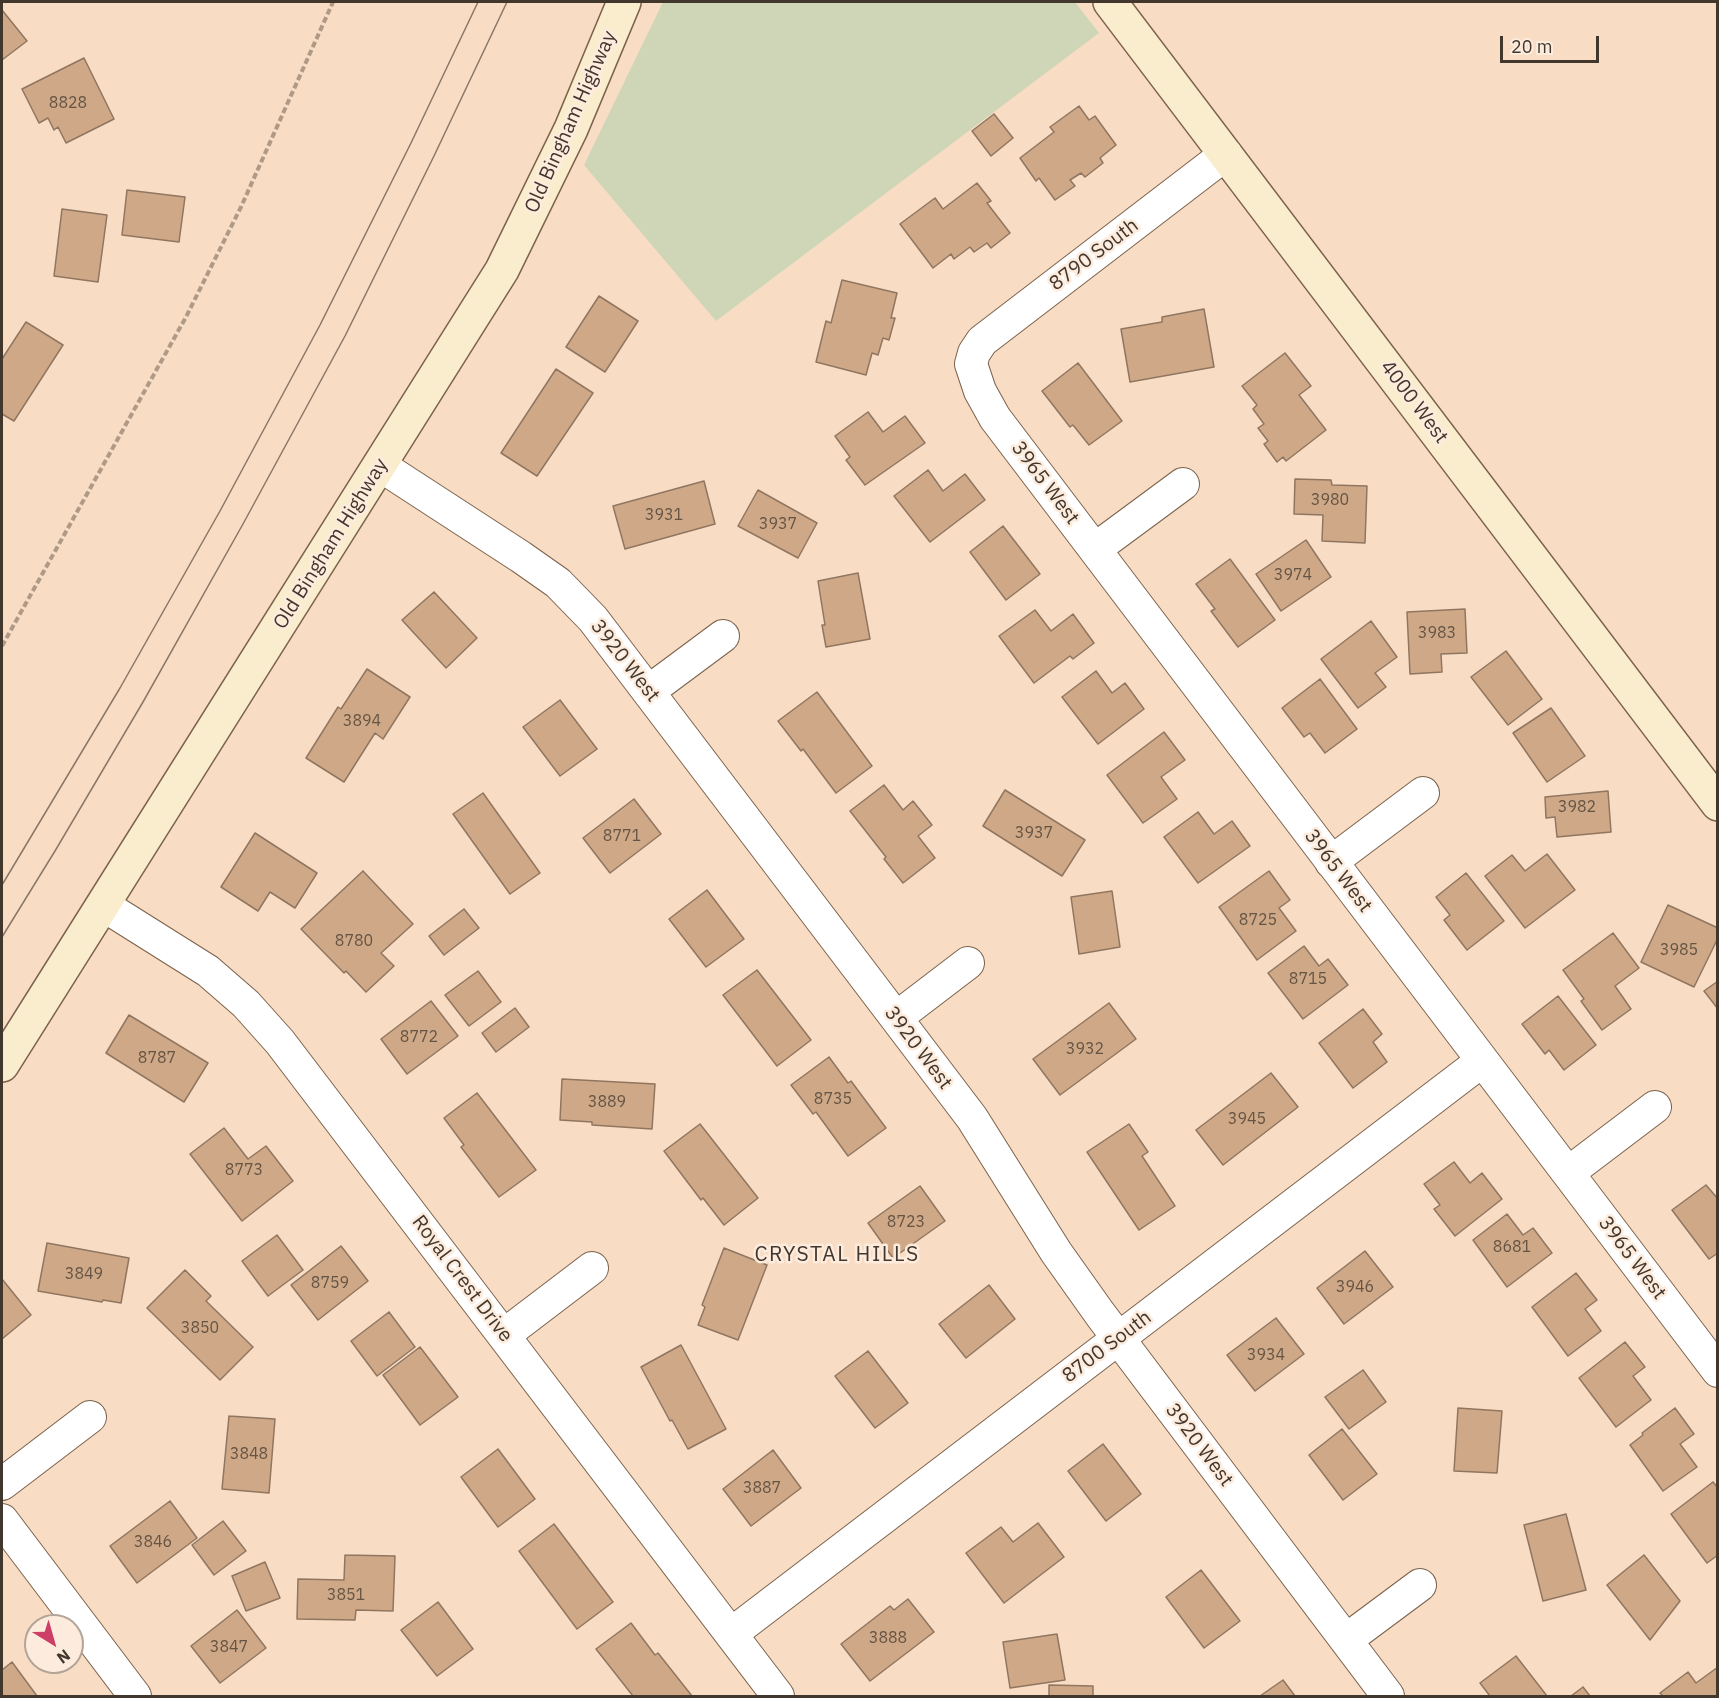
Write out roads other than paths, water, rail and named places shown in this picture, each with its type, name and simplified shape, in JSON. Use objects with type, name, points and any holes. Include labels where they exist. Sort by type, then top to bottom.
[{"type":"street","name":"Old Bingham Highway","points":[[2,1065],[473,319],[516,245],[571,129],[624,2]]},
{"type":"street","name":"4000 West","points":[[1110,2],[1718,804]]},
{"type":"street","name":"8790 South","points":[[971,364],[974,352],[982,341],[1226,154]]},
{"type":"street","name":"3965 West","points":[[971,364],[980,391],[995,418],[1718,1371]]},
{"type":"street","name":"3920 West","points":[[381,466],[558,583],[593,619],[972,1118],[1056,1252],[1388,1696]]},
{"type":"street","points":[[1095,549],[1183,484]]},
{"type":"street","points":[[648,691],[723,636]]},
{"type":"street","points":[[1331,862],[1423,793]]},
{"type":"street","name":"Royal Crest Drive","points":[[103,904],[208,971],[246,1004],[280,1042],[778,1696]]},
{"type":"street","points":[[896,1018],[968,963]]},
{"type":"street","name":"8700 South","points":[[730,1634],[1482,1061]]},
{"type":"street","points":[[1568,1173],[1655,1107]]},
{"type":"street","points":[[504,1335],[592,1268]]},
{"type":"street","points":[[2,1484],[90,1417]]},
{"type":"street","points":[[2,1520],[135,1696]]},
{"type":"street","points":[[1346,1640],[1420,1586]]},
{"type":"tram line","points":[[2,885],[120,688],[220,511],[320,325],[478,2]]},
{"type":"tram line","points":[[2,937],[143,702],[345,336],[507,2]]},
{"type":"district","name":"CRYSTAL HILLS","points":[[837,1255]]}]
